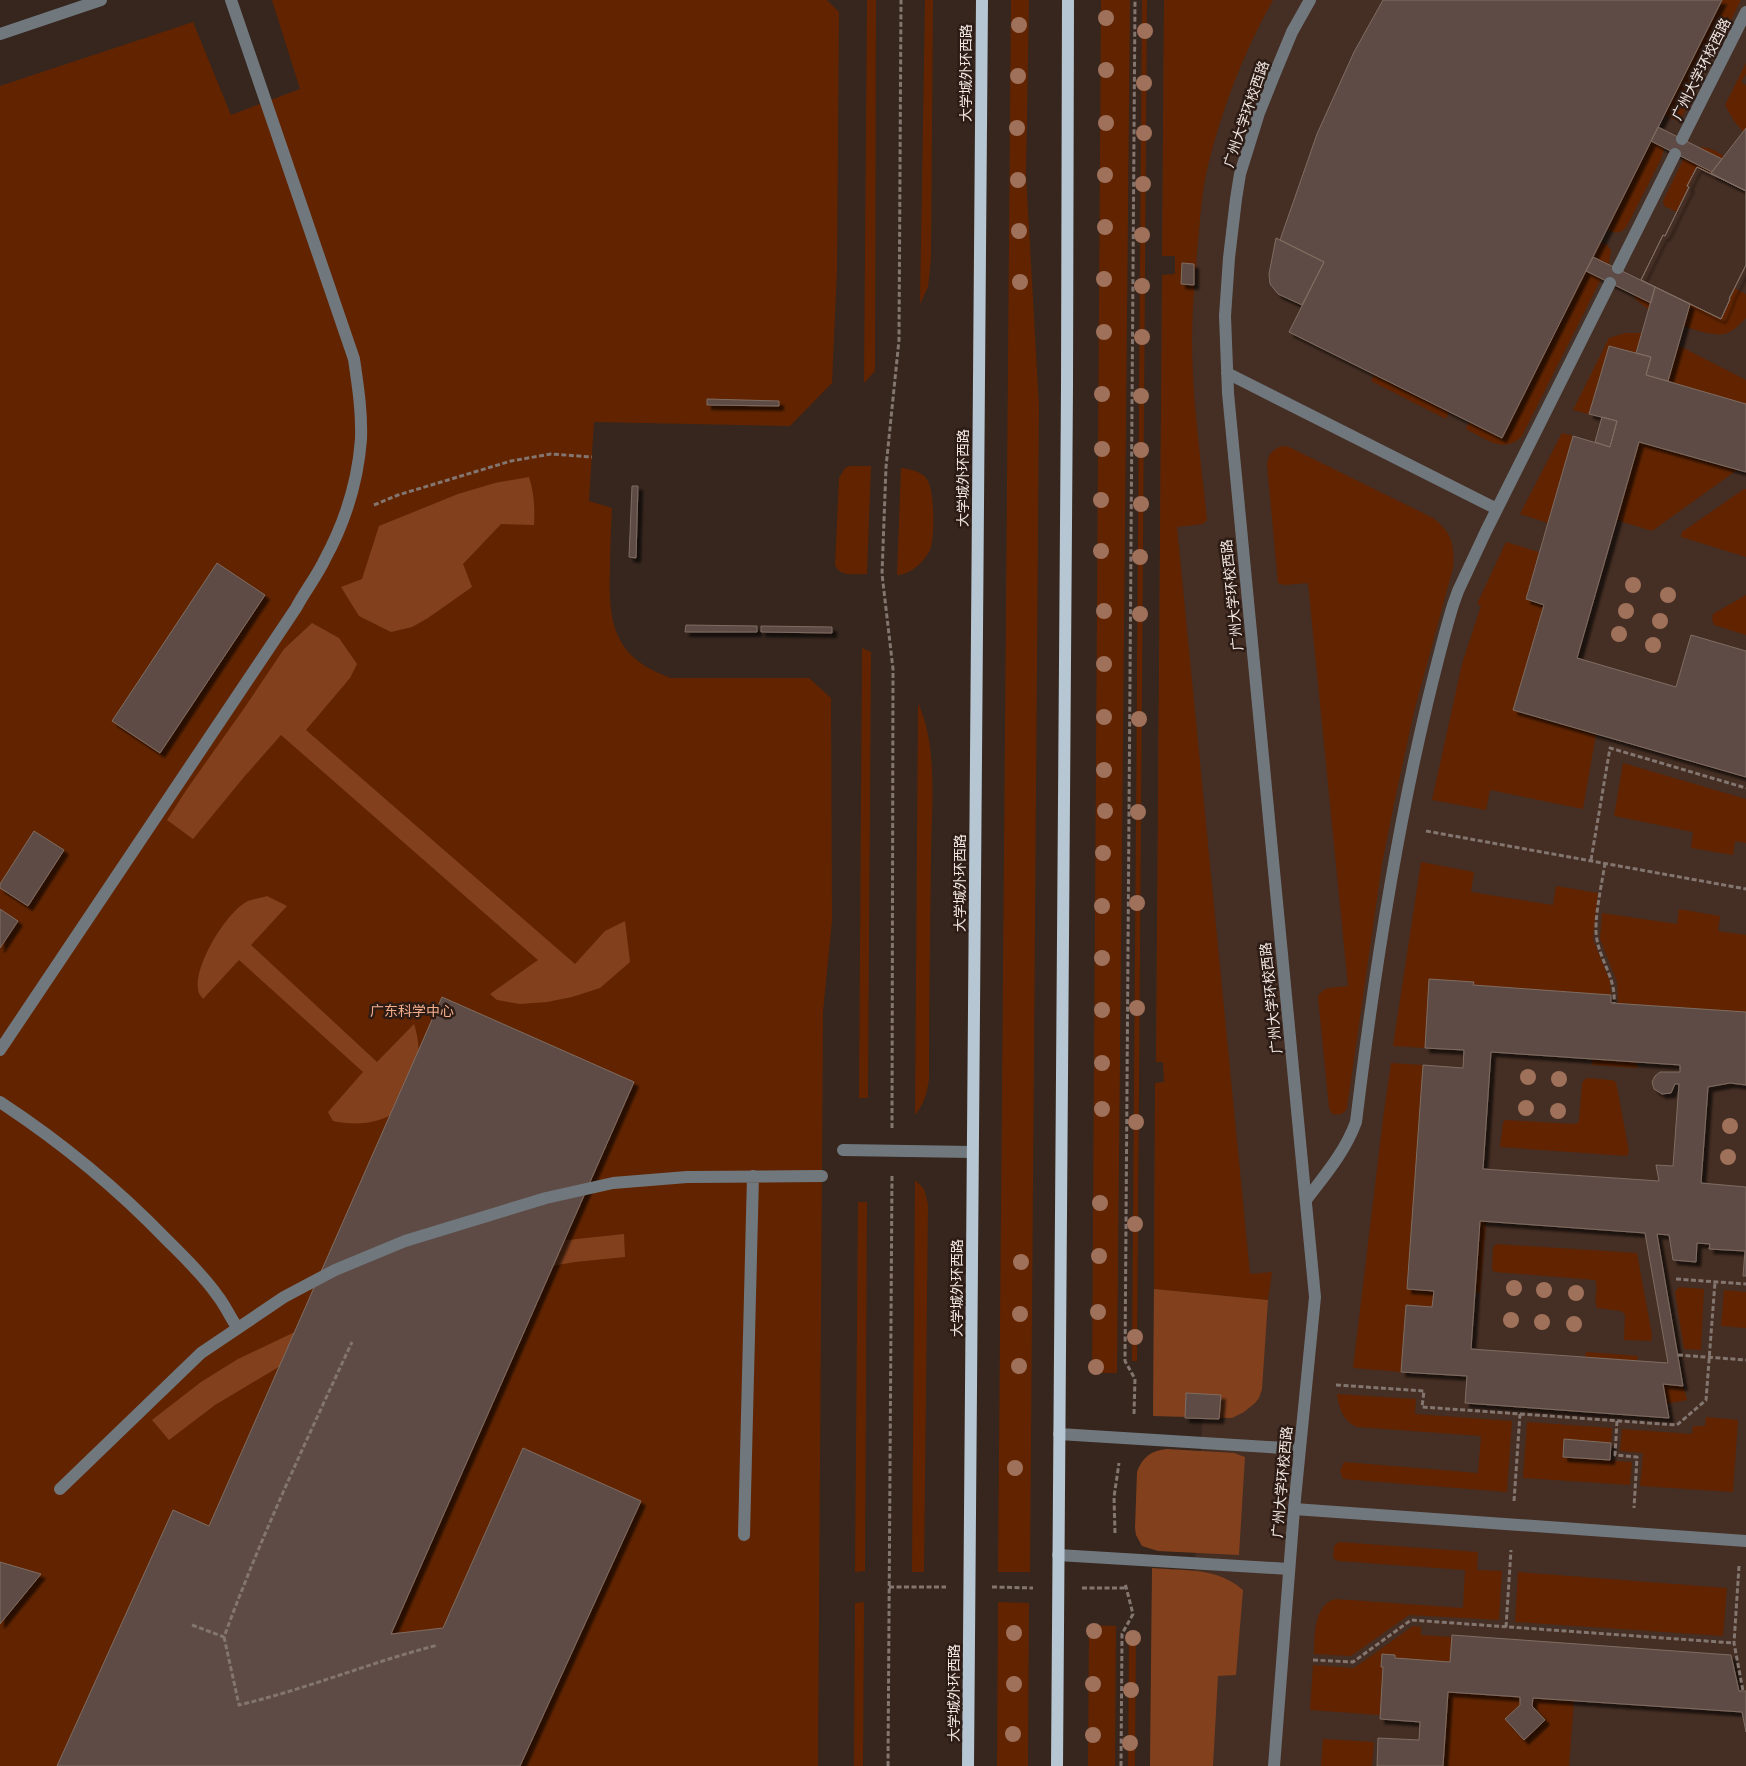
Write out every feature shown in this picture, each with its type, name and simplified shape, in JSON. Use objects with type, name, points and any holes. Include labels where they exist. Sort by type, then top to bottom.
[{"type":"main road","name":"大学城外环西路","points":[[968,1766],[982,0]]},
{"type":"main road","points":[[1057,1766],[1068,0]]},
{"type":"street","points":[[0,34],[101,0]]},
{"type":"street","points":[[0,1050],[296,608],[326,559],[343,518],[355,480],[361,438],[360,402],[354,359],[231,0]]},
{"type":"street","name":"广州大学环校西路","points":[[1274,1766],[1294,1509],[1315,1297],[1227,373],[1225,316],[1231,238],[1240,174],[1259,113],[1275,73],[1292,32],[1310,0]]},
{"type":"street","name":"广州大学环校西路","points":[[1682,139],[1746,12]]},
{"type":"street","points":[[1618,268],[1675,154]]},
{"type":"street","points":[[1306,1200],[1346,1146],[1356,1122],[1384,920],[1400,826],[1450,613],[1463,578],[1610,283]]},
{"type":"street","points":[[1227,373],[1497,509]]},
{"type":"street","points":[[0,1102],[66,1149],[139,1211],[205,1279],[218,1296],[237,1328]]},
{"type":"street","points":[[843,1150],[972,1152]]},
{"type":"street","points":[[744,1535],[754,1176]]},
{"type":"street","points":[[60,1488],[201,1353],[284,1297],[335,1270],[406,1241],[472,1219],[546,1198],[613,1183],[687,1178],[822,1176]]},
{"type":"street","points":[[1059,1434],[1300,1449]]},
{"type":"street","points":[[1294,1509],[1744,1541]]},
{"type":"street","points":[[1058,1555],[1289,1569]]},
{"type":"path","points":[[892,1127],[893,669],[882,574],[886,467],[899,340],[901,0]]},
{"type":"path","points":[[1121,1766],[1122,1634],[1133,1614],[1118,1558],[1114,1528],[1114,1497],[1119,1463],[1134,1423],[1135,1379],[1125,1361],[1125,1351],[1136,0]]},
{"type":"path","points":[[343,518],[398,495],[511,461],[551,454],[592,457]]},
{"type":"path","points":[[1591,860],[1610,748],[1746,788]]},
{"type":"path","points":[[1400,826],[1746,889]]},
{"type":"path","points":[[1606,863],[1596,934],[1601,953],[1613,981],[1614,1003]]},
{"type":"path","points":[[888,1766],[892,1174]]},
{"type":"path","points":[[1676,1279],[1746,1284]]},
{"type":"path","points":[[1336,1385],[1424,1391],[1422,1408],[1677,1425],[1706,1400],[1715,1282]]},
{"type":"path","points":[[352,1342],[296,1463],[224,1637],[240,1704],[279,1696],[411,1652],[438,1645]]},
{"type":"path","points":[[1678,1355],[1746,1360]]},
{"type":"path","points":[[1615,1452],[1617,1421]]},
{"type":"path","points":[[1610,1451],[1615,1452],[1615,1455],[1637,1457],[1632,1534]]},
{"type":"path","points":[[1743,1691],[1734,1643],[1744,1541]]},
{"type":"path","points":[[889,1587],[924,1587]]},
{"type":"path","points":[[998,1587],[1030,1588]]},
{"type":"path","points":[[1106,1588],[1127,1588]]},
{"type":"path","points":[[1313,1660],[1353,1662],[1411,1620],[1734,1643]]},
{"type":"path","points":[[192,1625],[224,1637]]},
{"type":"shaded area","points":[[1164,0],[1746,0],[1746,1766],[1150,1766],[1152,1583],[1194,1587],[1202,1426],[1202,1418],[1153,1416],[1155,1083],[1164,1082],[1163,1062],[1156,1062],[1162,275],[1175,274],[1175,256],[1162,256]]},
{"type":"shaded area","points":[[529,477],[534,501],[534,525],[501,524],[463,564],[472,587],[412,627],[391,632],[359,616],[341,587],[362,579],[379,526],[458,494],[495,483]]},
{"type":"shaded area","points":[[312,623],[339,638],[357,664],[350,678],[306,730],[575,964],[605,931],[625,921],[630,962],[600,988],[572,997],[547,1002],[520,1004],[497,1000],[490,994],[538,960],[281,735],[193,839],[167,820],[284,649]]},
{"type":"shaded area","points":[[267,896],[287,906],[251,945],[377,1062],[414,1024],[418,1042],[418,1058],[402,1105],[393,1114],[377,1121],[341,1123],[333,1121],[328,1112],[363,1072],[239,960],[203,999],[200,994],[198,979],[201,967],[222,927],[248,901]]},
{"type":"shaded area","points":[[624,1234],[625,1257],[575,1262],[522,1271],[307,1350],[215,1405],[169,1440],[152,1420],[201,1382],[238,1359],[322,1319],[549,1242]]},
{"type":"shaded area","points":[[1154,1289],[1268,1300],[1262,1389],[1259,1398],[1244,1412],[1232,1418],[1153,1416]]},
{"type":"shaded area","points":[[1167,1449],[1234,1453],[1245,1457],[1239,1555],[1158,1551],[1142,1546],[1136,1535],[1135,1528],[1137,1472],[1148,1455]]},
{"type":"shaded area","points":[[1152,1568],[1200,1571],[1222,1577],[1243,1590],[1236,1675],[1218,1676],[1213,1766],[1150,1766]]},
{"type":"green space","name":"广东科学中心","points":[[272,0],[827,0],[839,12],[837,269],[832,383],[790,426],[594,422],[589,501],[612,508],[610,589],[613,622],[618,637],[637,660],[652,670],[671,678],[809,678],[831,698],[832,921],[823,1012],[818,1766],[0,1766],[0,86],[193,22],[231,115],[300,89]]},
{"type":"green space","points":[[867,0],[876,0],[875,371],[864,383]]},
{"type":"green space","points":[[925,0],[933,0],[931,259],[928,287],[920,304]]},
{"type":"green space","points":[[1011,0],[1029,0],[1026,175],[1039,406],[1030,1572],[998,1572]]},
{"type":"green space","points":[[1101,0],[1130,0],[1117,1373],[1092,1373]]},
{"type":"green space","points":[[1142,0],[1147,0],[1137,1361],[1132,1361]]},
{"type":"green space","points":[[1164,0],[1273,0],[1262,19],[1235,81],[1220,123],[1206,176],[1197,252],[1193,306],[1192,362],[1207,520],[1203,524],[1177,527],[1250,1274],[1272,1272],[1268,1300],[1154,1289],[1155,1083],[1164,1082],[1163,1062],[1156,1062],[1162,275],[1175,274],[1175,256],[1162,256]]},
{"type":"green space","points":[[1722,0],[1741,0],[1681,119],[1677,121],[1664,115]]},
{"type":"green space","points":[[1746,63],[1746,74],[1741,82],[1746,85],[1746,135],[1734,121],[1725,105]]},
{"type":"green space","points":[[1655,134],[1663,140],[1664,150],[1661,159],[1625,229],[1620,232],[1609,231],[1606,229]]},
{"type":"green space","points":[[1701,147],[1717,152],[1724,157],[1746,191],[1697,167],[1677,212],[1664,206],[1663,201],[1684,158],[1688,153]]},
{"type":"green space","points":[[1600,242],[1606,244],[1611,250],[1609,263],[1522,436],[1515,442],[1501,445],[1466,429],[1469,422]]},
{"type":"green space","points":[[1641,280],[1721,319],[1734,288],[1746,294],[1746,318],[1733,330],[1724,334],[1703,332],[1689,328],[1661,316],[1639,302],[1633,295]]},
{"type":"green space","points":[[1625,333],[1642,333],[1662,337],[1746,380],[1746,404],[1646,375],[1650,357],[1610,346],[1589,414],[1573,410],[1609,338]]},
{"type":"green space","points":[[1375,374],[1449,412],[1446,419],[1371,381]]},
{"type":"green space","points":[[1562,433],[1573,436],[1548,523],[1520,514]]},
{"type":"green space","points":[[1639,442],[1737,470],[1652,531],[1617,520]]},
{"type":"green space","points":[[1282,446],[1289,447],[1433,518],[1448,534],[1453,546],[1453,568],[1414,712],[1394,804],[1382,864],[1347,1108],[1343,1113],[1339,1114],[1332,1114],[1329,1108],[1318,997],[1323,990],[1348,986],[1308,583],[1284,585],[1278,583],[1267,465],[1271,453]]},
{"type":"green space","points":[[850,466],[871,466],[867,574],[844,573],[837,569],[835,565],[839,478],[845,468]]},
{"type":"green space","points":[[901,468],[918,472],[929,483],[933,502],[933,525],[932,544],[927,555],[912,570],[897,575]]},
{"type":"green space","points":[[1746,489],[1746,557],[1681,537],[1682,532]]},
{"type":"green space","points":[[1506,542],[1539,552],[1526,599],[1544,605],[1513,710],[1596,734],[1583,809],[1490,790],[1486,810],[1432,800],[1462,664],[1481,606],[1477,604]]},
{"type":"green space","points":[[1746,595],[1746,635],[1714,625],[1713,614]]},
{"type":"green space","points":[[862,648],[871,652],[868,1098],[859,1098]]},
{"type":"green space","points":[[918,703],[925,720],[929,740],[932,802],[929,1079],[925,1098],[915,1115]]},
{"type":"green space","points":[[1623,763],[1746,799],[1746,843],[1735,841],[1733,855],[1691,848],[1693,832],[1614,816]]},
{"type":"green space","points":[[1421,862],[1474,872],[1471,892],[1553,905],[1556,886],[1598,893],[1593,939],[1610,982],[1611,995],[1474,985],[1473,982],[1430,979],[1425,1048],[1393,1046]]},
{"type":"green space","points":[[1679,909],[1720,916],[1718,931],[1746,935],[1746,1012],[1618,1003],[1617,982],[1600,939],[1602,913],[1677,924]]},
{"type":"green space","points":[[1592,1059],[1637,1062],[1637,1068],[1592,1065]]},
{"type":"green space","points":[[1391,1063],[1423,1065],[1434,1291],[1432,1307],[1406,1305],[1401,1372],[1353,1368]]},
{"type":"green space","points":[[1586,1078],[1616,1082],[1629,1151],[1627,1156],[1500,1147],[1505,1120],[1578,1123],[1582,1083]]},
{"type":"green space","points":[[915,1180],[924,1189],[928,1204],[924,1572],[912,1572]]},
{"type":"green space","points":[[858,1202],[867,1202],[865,1571],[855,1572]]},
{"type":"green space","points":[[1480,1221],[1486,1222],[1480,1293],[1475,1292]]},
{"type":"green space","points":[[1496,1244],[1637,1253],[1652,1335],[1651,1341],[1624,1340],[1625,1314],[1621,1311],[1597,1308],[1595,1280],[1495,1272],[1492,1270],[1493,1248]]},
{"type":"green space","points":[[1679,1287],[1704,1289],[1701,1350],[1684,1349],[1675,1292]]},
{"type":"green space","points":[[1724,1290],[1746,1292],[1746,1328],[1721,1326]]},
{"type":"green space","points":[[1586,1352],[1638,1356],[1637,1361],[1585,1357]]},
{"type":"green space","points":[[1663,1384],[1683,1386],[1687,1400],[1666,1404]]},
{"type":"green space","points":[[1337,1394],[1416,1399],[1415,1414],[1512,1421],[1507,1492],[1343,1479],[1340,1471],[1344,1462],[1478,1473],[1481,1436],[1357,1427],[1342,1414]]},
{"type":"green space","points":[[1706,1417],[1738,1420],[1733,1492],[1640,1486],[1643,1453],[1620,1451],[1622,1429],[1692,1434],[1693,1426],[1705,1426]]},
{"type":"green space","points":[[1527,1422],[1612,1428],[1611,1443],[1564,1439],[1563,1457],[1632,1462],[1630,1485],[1523,1478]]},
{"type":"green space","points":[[1339,1542],[1478,1552],[1477,1570],[1502,1571],[1499,1620],[1409,1615],[1351,1656],[1314,1654],[1315,1630],[1319,1614],[1328,1603],[1335,1599],[1463,1608],[1465,1570],[1338,1561],[1334,1559],[1333,1555],[1334,1546]]},
{"type":"green space","points":[[1518,1572],[1727,1588],[1723,1636],[1515,1622]]},
{"type":"green space","points":[[864,1602],[863,1766],[854,1766],[855,1603]]},
{"type":"green space","points":[[998,1602],[1029,1603],[1028,1766],[997,1766]]},
{"type":"green space","points":[[1089,1625],[1116,1626],[1115,1766],[1088,1766]]},
{"type":"green space","points":[[1413,1626],[1421,1627],[1421,1635],[1452,1637],[1450,1662],[1395,1658],[1395,1655],[1382,1654],[1380,1715],[1310,1710],[1313,1665],[1354,1668]]},
{"type":"green space","points":[[1136,1634],[1135,1766],[1128,1766],[1129,1635]]},
{"type":"green space","points":[[1448,1692],[1520,1697],[1520,1705],[1505,1719],[1524,1740],[1545,1721],[1532,1706],[1533,1698],[1574,1700],[1569,1766],[1443,1766]]},
{"type":"green space","points":[[1323,1739],[1374,1742],[1372,1766],[1321,1766]]},
{"type":"building","points":[[1383,0],[1722,0],[1502,438],[1289,332],[1324,262],[1280,240],[1317,134],[1354,52]]},
{"type":"building","points":[[1658,127],[1722,159],[1712,172],[1651,141]]},
{"type":"building","points":[[1746,128],[1746,191],[1711,173]]},
{"type":"building","points":[[1697,167],[1746,191],[1746,265],[1721,319],[1641,280],[1663,235],[1665,236]]},
{"type":"building","points":[[1697,167],[1746,191],[1746,265],[1721,319],[1641,280],[1663,235],[1665,236]]},
{"type":"building","points":[[1276,238],[1324,262],[1302,305],[1278,294],[1270,284],[1269,274]]},
{"type":"building","points":[[1593,257],[1655,287],[1651,303],[1586,271]]},
{"type":"building","points":[[1182,263],[1194,264],[1194,285],[1181,284]]},
{"type":"building","points":[[1655,287],[1690,304],[1668,381],[1646,375],[1651,357],[1636,353]]},
{"type":"building","points":[[1609,346],[1651,357],[1646,375],[1746,404],[1746,472],[1639,442],[1577,658],[1676,687],[1691,635],[1746,651],[1746,777],[1513,710],[1544,605],[1526,599],[1573,436],[1610,447],[1617,421],[1589,414]]},
{"type":"building","points":[[707,399],[779,401],[779,406],[707,405]]},
{"type":"building","points":[[1602,417],[1617,421],[1610,447],[1595,442]]},
{"type":"building","points":[[632,486],[638,486],[636,558],[629,557]]},
{"type":"building","points":[[217,563],[265,595],[160,753],[112,721]]},
{"type":"building","points":[[686,625],[757,626],[757,632],[685,632]]},
{"type":"building","points":[[761,626],[832,627],[832,633],[761,632]]},
{"type":"building","points":[[34,831],[64,850],[28,906],[0,888],[0,884]]},
{"type":"building","points":[[0,909],[18,921],[0,948]]},
{"type":"building","points":[[1429,979],[1474,982],[1473,985],[1611,995],[1611,1003],[1746,1012],[1746,1085],[1730,1083],[1708,1087],[1701,1183],[1746,1187],[1746,1276],[1743,1276],[1745,1251],[1709,1249],[1710,1244],[1697,1243],[1696,1262],[1673,1260],[1669,1235],[1657,1234],[1683,1386],[1663,1384],[1669,1418],[1465,1403],[1467,1376],[1401,1372],[1406,1305],[1432,1307],[1434,1291],[1407,1289],[1423,1065],[1463,1068],[1464,1050],[1425,1048]],"holes":[[[1491,1052],[1680,1065],[1680,1072],[1660,1072],[1652,1082],[1654,1089],[1662,1094],[1671,1093],[1675,1084],[1679,1084],[1673,1166],[1656,1165],[1659,1181],[1483,1169]],[[1480,1221],[1645,1233],[1668,1363],[1471,1349]]]},
{"type":"building","points":[[442,997],[634,1082],[391,1634],[443,1628],[523,1448],[641,1501],[520,1766],[57,1766],[173,1510],[209,1526]]},
{"type":"building","points":[[1186,1393],[1221,1395],[1219,1419],[1185,1418]]},
{"type":"building","points":[[1564,1439],[1611,1443],[1610,1460],[1563,1457]]},
{"type":"building","points":[[0,1562],[41,1574],[0,1624]]},
{"type":"building","points":[[1452,1635],[1731,1655],[1739,1691],[1746,1691],[1746,1732],[1742,1712],[1533,1698],[1532,1706],[1545,1720],[1524,1740],[1505,1719],[1520,1705],[1520,1697],[1448,1692],[1443,1766],[1377,1766],[1378,1738],[1419,1740],[1420,1722],[1380,1719],[1382,1654],[1395,1655],[1395,1658],[1450,1662]]}]
